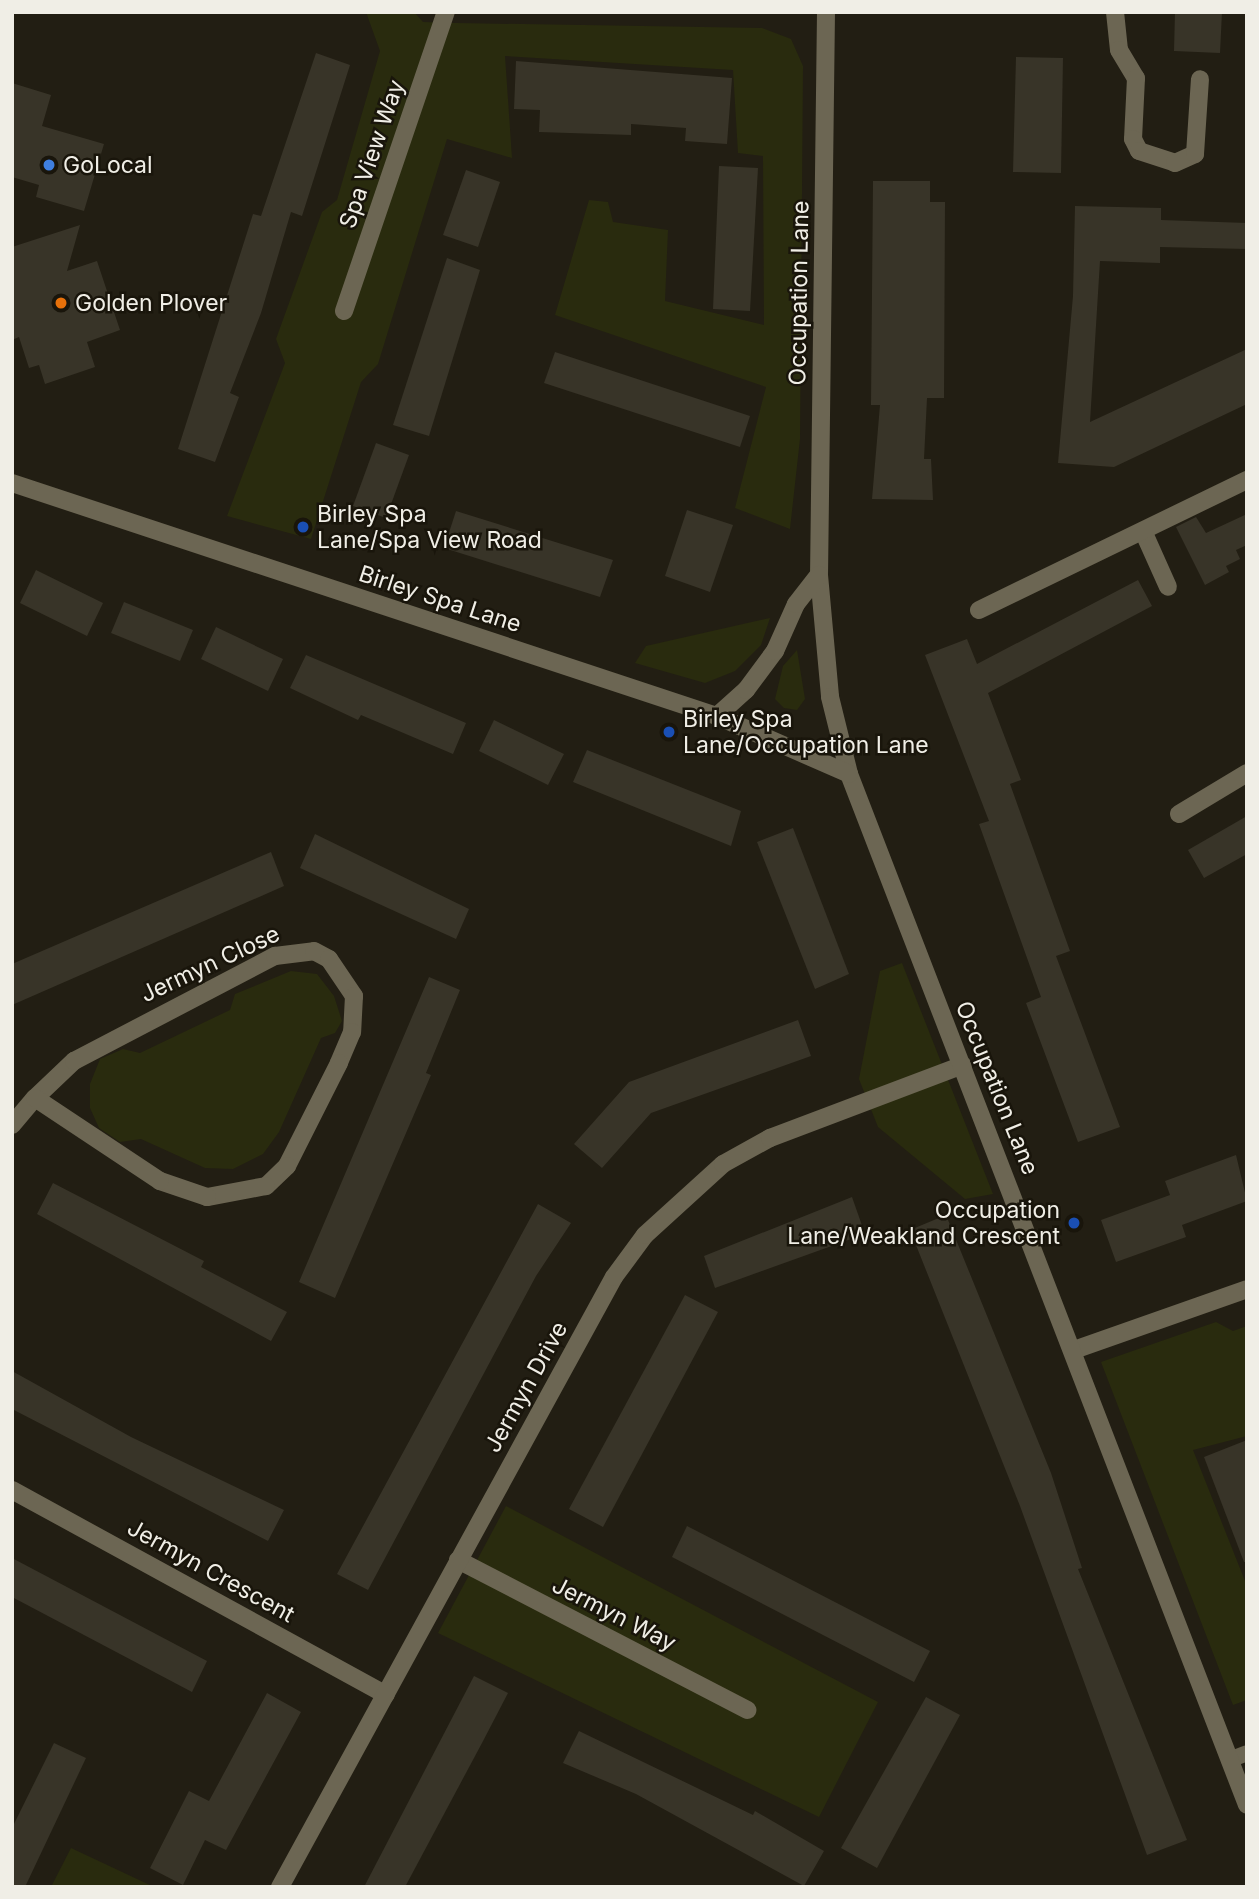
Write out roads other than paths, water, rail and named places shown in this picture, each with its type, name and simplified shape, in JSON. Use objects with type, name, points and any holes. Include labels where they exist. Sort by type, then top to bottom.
[{"type":"street","name":"Spa View Way","points":[[344,312],[446,12]]},
{"type":"street","name":"Occupation Lane","points":[[826,12],[819,575],[830,697],[849,774],[1074,1350],[1247,1805]]},
{"type":"street","points":[[1115,12],[1119,50],[1136,78],[1133,139],[1139,151],[1175,163],[1195,154],[1200,79]]},
{"type":"street","points":[[979,610],[1247,480]]},
{"type":"street","name":"Birley Spa Lane","points":[[12,483],[717,716],[849,774]]},
{"type":"street","points":[[1143,531],[1168,587]]},
{"type":"street","points":[[717,716],[746,690],[775,651],[796,604],[819,575]]},
{"type":"street","points":[[1179,814],[1247,773]]},
{"type":"street","name":"Jermyn Close","points":[[12,1125],[35,1098],[74,1061],[275,956],[314,951],[329,959],[354,996],[352,1032],[340,1063],[287,1166],[257,1189],[207,1197],[160,1181],[35,1098]]},
{"type":"street","name":"Jermyn Drive","points":[[280,1887],[614,1276],[678,1198],[723,1164],[770,1138],[963,1066]]},
{"type":"street","points":[[1074,1350],[1247,1289]]},
{"type":"street","name":"Jermyn Crescent","points":[[12,1490],[386,1695]]},
{"type":"street","name":"Jermyn Way","points":[[458,1560],[747,1710]]},
{"type":"lane","points":[[1230,1760],[1247,1753]]},
{"type":"place","name":"GoLocal","points":[[49,165]]},
{"type":"place","name":"Golden Plover","points":[[61,303]]},
{"type":"place","name":"Birley Spa Lane/Spa View Road","points":[[303,527]]},
{"type":"place","name":"Birley Spa Lane/Occupation Lane","points":[[669,732]]},
{"type":"place","name":"Occupation Lane/Weakland Crescent","points":[[1074,1223]]}]
